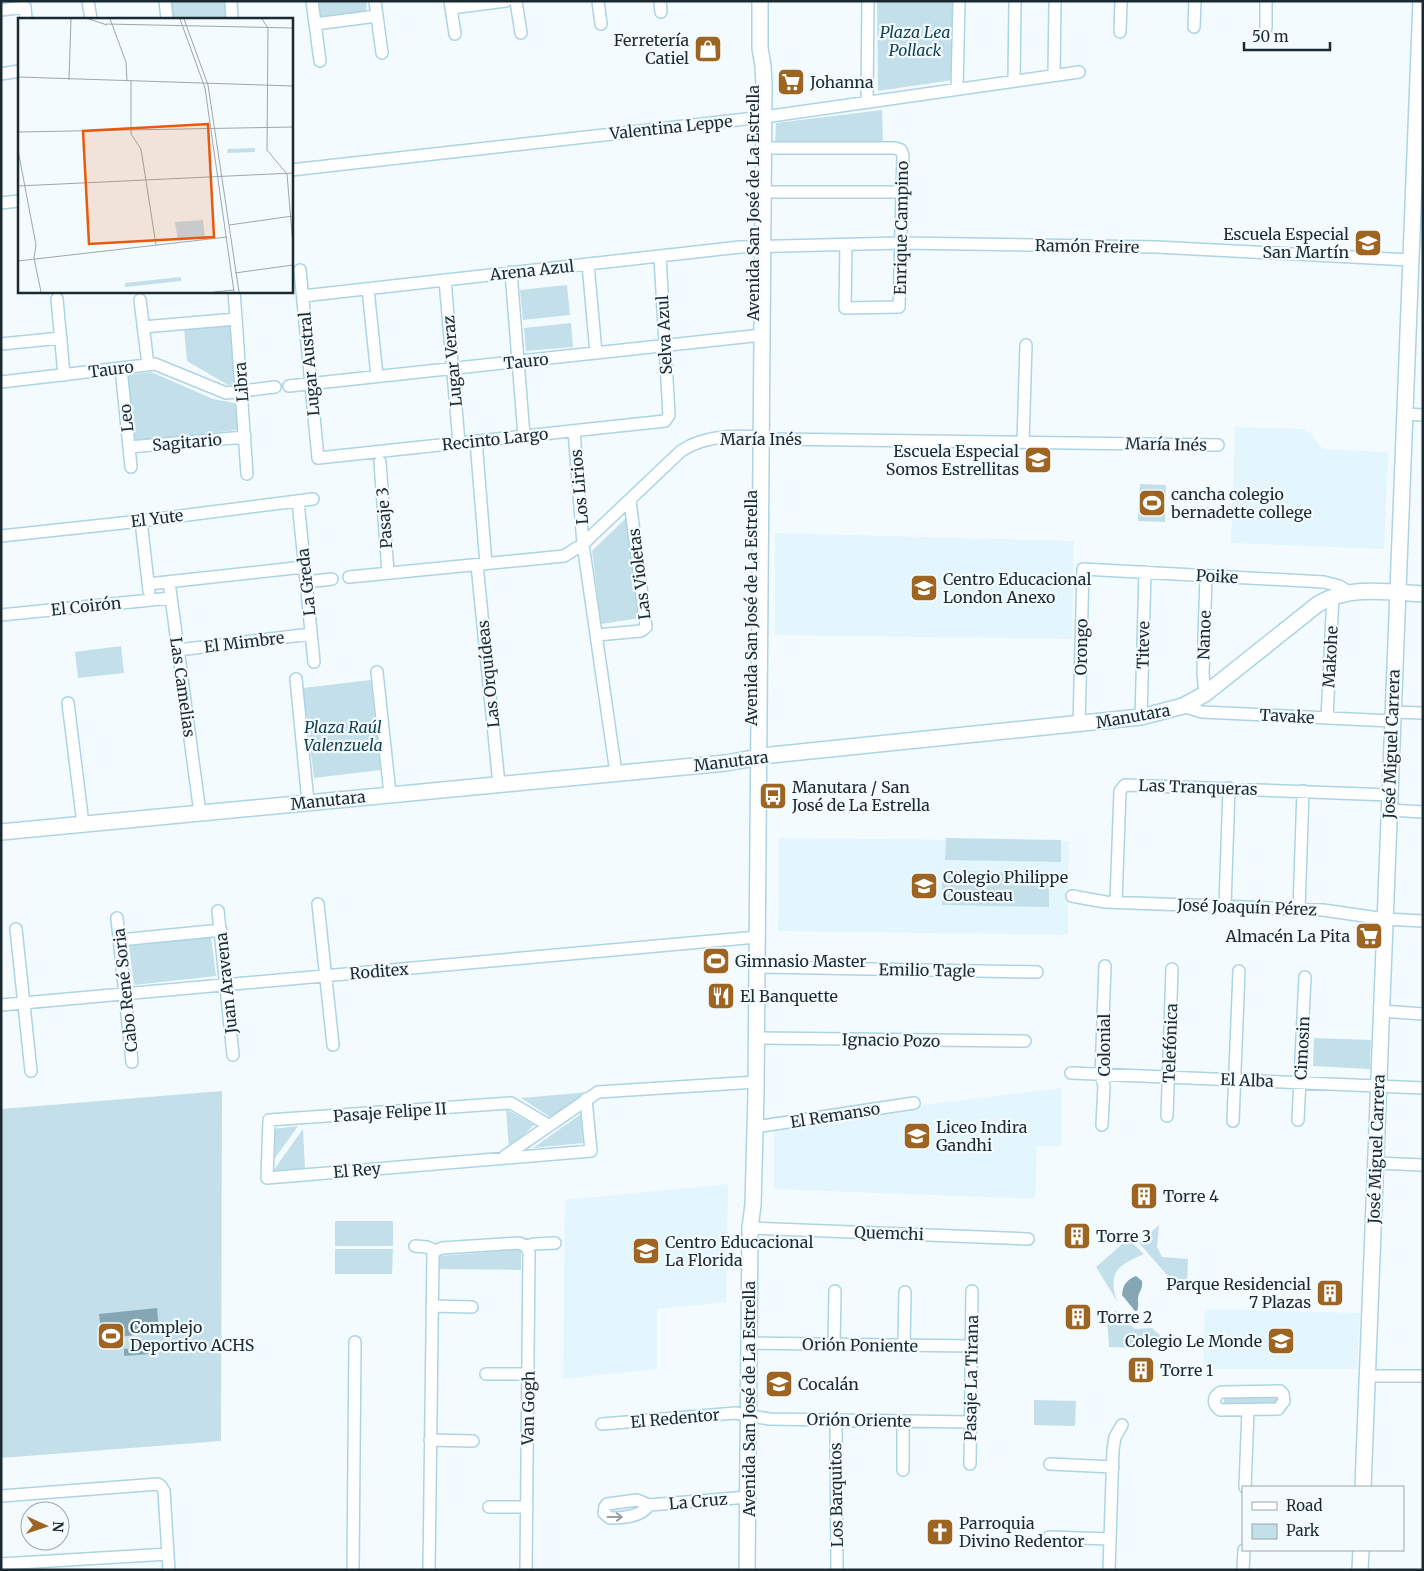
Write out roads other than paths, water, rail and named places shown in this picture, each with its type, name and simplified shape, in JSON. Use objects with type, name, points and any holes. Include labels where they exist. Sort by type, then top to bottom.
[{"type":"main road","name":"Avenida San José de La Estrella","points":[[757,247],[762,192],[763,148],[754,76],[760,48],[760,1]]},
{"type":"main road","name":"José Miguel Carrera","points":[[1363,1486],[1410,260],[1418,214],[1420,1]]},
{"type":"main road","name":"Avenida San José de La Estrella","points":[[750,1228],[745,1207],[751,1082],[759,117]]},
{"type":"main road","name":"Manutara","points":[[1,832],[616,773],[1141,717],[1183,706],[1205,694],[1318,604],[1333,596],[1349,592],[1423,594]]},
{"type":"main road","name":"Avenida San José de La Estrella","points":[[747,1570],[750,1228],[754,1206],[755,1127],[751,1082],[756,1038],[757,967],[752,937]]},
{"type":"main road","points":[[1360,1551],[1360,1570]]},
{"type":"street","points":[[88,1],[90,18]]},
{"type":"street","points":[[165,1],[166,18]]},
{"type":"street","points":[[230,1],[232,18]]},
{"type":"street","points":[[312,1],[320,61]]},
{"type":"street","points":[[375,1],[382,53]]},
{"type":"street","points":[[454,34],[451,5],[506,1]]},
{"type":"street","points":[[516,1],[521,33]]},
{"type":"street","points":[[598,1],[601,24]]},
{"type":"street","points":[[867,102],[868,1]]},
{"type":"street","points":[[958,1],[958,89]]},
{"type":"street","points":[[1014,81],[1015,1]]},
{"type":"street","points":[[1054,75],[1055,1]]},
{"type":"street","points":[[1120,32],[1121,1]]},
{"type":"street","points":[[1194,27],[1195,1]]},
{"type":"street","points":[[1266,1],[1266,28]]},
{"type":"street","points":[[1,10],[25,7],[26,18]]},
{"type":"street","points":[[315,24],[377,16]]},
{"type":"street","points":[[1,74],[18,72]]},
{"type":"street","name":"Valentina Leppe","points":[[292,170],[759,117],[1079,72]]},
{"type":"street","name":"Enrique Campino","points":[[763,148],[894,148],[901,150],[903,156],[900,307],[845,308],[846,245]]},
{"type":"street","points":[[762,192],[902,192]]},
{"type":"street","points":[[1,203],[18,201]]},
{"type":"street","name":"Ramón Freire","points":[[757,247],[901,243],[1156,247],[1410,260]]},
{"type":"street","name":"Arena Azul","points":[[303,296],[740,247],[757,247]]},
{"type":"street","name":"Selva Azul","points":[[660,256],[669,415]]},
{"type":"street","points":[[588,264],[596,353]]},
{"type":"street","name":"Lugar Austral","points":[[300,270],[318,458]]},
{"type":"street","points":[[511,272],[524,436]]},
{"type":"street","name":"Lugar Veraz","points":[[445,280],[460,443]]},
{"type":"street","points":[[368,289],[377,376]]},
{"type":"street","name":"Libra","points":[[234,292],[247,474]]},
{"type":"street","points":[[57,299],[64,375]]},
{"type":"street","points":[[140,300],[148,365]]},
{"type":"street","points":[[143,328],[236,319]]},
{"type":"street","name":"Tauro","points":[[289,386],[757,336]]},
{"type":"street","points":[[1,344],[60,338]]},
{"type":"street","points":[[1023,442],[1026,345]]},
{"type":"street","name":"Tauro","points":[[1,382],[155,364],[226,392],[275,387]]},
{"type":"street","name":"Leo","points":[[121,368],[130,467]]},
{"type":"street","points":[[1404,414],[1423,415]]},
{"type":"street","name":"Recinto Largo","points":[[318,458],[662,422],[667,420],[669,415]]},
{"type":"street","name":"Los Lirios","points":[[574,431],[584,544]]},
{"type":"street","name":"María Inés","points":[[349,577],[564,556],[584,544],[687,447],[711,439],[737,436],[1218,445]]},
{"type":"street","name":"Sagitario","points":[[129,447],[245,437]]},
{"type":"street","name":"Las Orquídeas","points":[[476,441],[482,564],[499,784]]},
{"type":"street","name":"Pasaje 3","points":[[380,462],[388,573]]},
{"type":"street","name":"El Yute","points":[[1,536],[141,521],[313,499]]},
{"type":"street","name":"La Greda","points":[[298,501],[314,662]]},
{"type":"street","name":"Las Violetas","points":[[597,635],[641,631],[646,627],[630,501]]},
{"type":"street","points":[[141,521],[150,600]]},
{"type":"street","points":[[584,544],[616,773]]},
{"type":"street","points":[[148,584],[304,567]]},
{"type":"street","name":"Poike","points":[[1083,569],[1324,582],[1339,586],[1349,592]]},
{"type":"street","name":"Orongo","points":[[1079,725],[1083,569]]},
{"type":"street","name":"Titeve","points":[[1141,717],[1145,572]]},
{"type":"street","name":"Nanoe","points":[[1205,694],[1203,673],[1206,576]]},
{"type":"street","points":[[306,582],[332,579]]},
{"type":"street","name":"Las Camelias","points":[[169,582],[200,813]]},
{"type":"street","name":"Makohe","points":[[1327,718],[1333,596]]},
{"type":"street","name":"El Coirón","points":[[1,615],[171,598]]},
{"type":"street","name":"El Mimbre","points":[[178,650],[311,634]]},
{"type":"street","points":[[377,672],[390,794]]},
{"type":"street","points":[[296,679],[308,802]]},
{"type":"street","points":[[68,703],[83,824]]},
{"type":"street","name":"Tavake","points":[[1183,706],[1202,712],[1327,718],[1423,714]]},
{"type":"street","name":"Las Tranqueras","points":[[1116,902],[1120,791],[1122,786],[1129,784],[1303,791],[1389,802],[1423,812]]},
{"type":"street","points":[[1225,906],[1229,788]]},
{"type":"street","points":[[1299,909],[1303,791]]},
{"type":"street","name":"José Joaquín Pérez","points":[[1072,896],[1116,902],[1299,909],[1340,912],[1385,919],[1423,921]]},
{"type":"street","points":[[318,904],[333,1045]]},
{"type":"street","name":"Juan Aravena","points":[[218,911],[233,1055]]},
{"type":"street","name":"Cabo René Soria","points":[[118,918],[132,1062]]},
{"type":"street","points":[[16,929],[31,1071]]},
{"type":"street","points":[[120,940],[221,930]]},
{"type":"street","name":"Roditex","points":[[1,1005],[752,937]]},
{"type":"street","name":"Colonial","points":[[1102,1125],[1106,966]]},
{"type":"street","name":"Emilio Tagle","points":[[757,967],[1037,972]]},
{"type":"street","name":"Telefónica","points":[[1167,1116],[1172,969]]},
{"type":"street","points":[[1233,1121],[1240,971]]},
{"type":"street","name":"Cimosin","points":[[1298,1120],[1305,977]]},
{"type":"street","points":[[1381,1011],[1423,1014]]},
{"type":"street","name":"Ignacio Pozo","points":[[756,1038],[1025,1041]]},
{"type":"street","name":"El Alba","points":[[1071,1073],[1423,1088]]},
{"type":"street","points":[[503,1157],[598,1092],[751,1082]]},
{"type":"street","name":"El Rey","points":[[268,1120],[267,1178],[591,1151],[586,1099]]},
{"type":"street","name":"Pasaje Felipe II","points":[[268,1120],[511,1103],[548,1125]]},
{"type":"street","name":"El Remanso","points":[[755,1127],[914,1103]]},
{"type":"street","points":[[1375,1163],[1423,1165]]},
{"type":"street","name":"Quemchi","points":[[750,1228],[1028,1238]]},
{"type":"street","points":[[429,1570],[432,1259],[435,1252],[442,1248],[519,1243],[526,1246],[554,1243]]},
{"type":"street","points":[[415,1246],[427,1247],[435,1252]]},
{"type":"street","name":"Van Gogh","points":[[526,1246],[529,1253],[526,1570]]},
{"type":"street","points":[[834,1344],[835,1291]]},
{"type":"street","name":"Pasaje La Tirana","points":[[970,1464],[972,1291]]},
{"type":"street","points":[[904,1345],[905,1292]]},
{"type":"street","points":[[432,1306],[472,1307]]},
{"type":"street","points":[[354,1570],[355,1342]]},
{"type":"street","name":"Orión Poniente","points":[[749,1343],[972,1346]]},
{"type":"street","points":[[486,1374],[528,1374]]},
{"type":"street","points":[[1367,1376],[1423,1376]]},
{"type":"street","points":[[1280,1391],[1283,1394],[1284,1401],[1278,1409],[1248,1410],[1220,1410],[1215,1405],[1215,1398],[1222,1392],[1280,1391]]},
{"type":"street","points":[[1246,1486],[1248,1410]]},
{"type":"street","name":"El Redentor","points":[[602,1424],[736,1413],[748,1415]]},
{"type":"street","name":"Orión Oriente","points":[[748,1415],[769,1419],[970,1422]]},
{"type":"street","name":"Los Barquitos","points":[[836,1420],[837,1570]]},
{"type":"street","points":[[903,1421],[903,1470]]},
{"type":"street","points":[[1108,1570],[1115,1437],[1122,1425]]},
{"type":"street","points":[[430,1440],[473,1441]]},
{"type":"street","points":[[1050,1464],[1113,1467]]},
{"type":"street","points":[[1,1496],[155,1484],[161,1486],[164,1491],[169,1570]]},
{"type":"street","name":"La Cruz","points":[[649,1505],[748,1497]]},
{"type":"street","points":[[489,1507],[527,1507]]},
{"type":"street","points":[[1049,1537],[1110,1539]]},
{"type":"street","points":[[1243,1570],[1244,1551]]},
{"type":"street","points":[[1,1564],[168,1554]]},
{"type":"place","name":"Ferretería Catiel","points":[[708,49]]},
{"type":"place","name":"Johanna","points":[[791,82]]},
{"type":"place","name":"Escuela Especial San Martín","points":[[1368,243]]},
{"type":"place","name":"Escuela Especial Somos Estrellitas","points":[[1038,460]]},
{"type":"place","name":"cancha colegio bernadette college","points":[[1152,503]]},
{"type":"place","name":"Centro Educacional London Anexo","points":[[924,588]]},
{"type":"place","name":"Manutara / San José de La Estrella","points":[[773,796]]},
{"type":"place","name":"Colegio Philippe Cousteau","points":[[924,886]]},
{"type":"place","name":"Almacén La Pita","points":[[1369,936]]},
{"type":"place","name":"Gimnasio Master","points":[[716,961]]},
{"type":"place","name":"El Banquette","points":[[721,996]]},
{"type":"place","name":"Liceo Indira Gandhi","points":[[917,1136]]},
{"type":"place","name":"Torre 4","points":[[1144,1196]]},
{"type":"place","name":"Torre 3","points":[[1077,1236]]},
{"type":"place","name":"Centro Educacional La Florida","points":[[646,1251]]},
{"type":"place","name":"Parque Residencial 7 Plazas","points":[[1330,1293]]},
{"type":"place","name":"Torre 2","points":[[1078,1317]]},
{"type":"place","name":"Complejo Deportivo ACHS","points":[[111,1336]]},
{"type":"place","name":"Colegio Le Monde","points":[[1281,1341]]},
{"type":"place","name":"Torre 1","points":[[1141,1370]]},
{"type":"place","name":"Cocalán","points":[[779,1384]]},
{"type":"place","name":"Parroquia Divino Redentor","points":[[940,1532]]},
{"type":"park label","name":"Plaza Lea Pollack","points":[[915,41]]},
{"type":"park label","name":"Plaza Raúl Valenzuela","points":[[343,736]]}]
